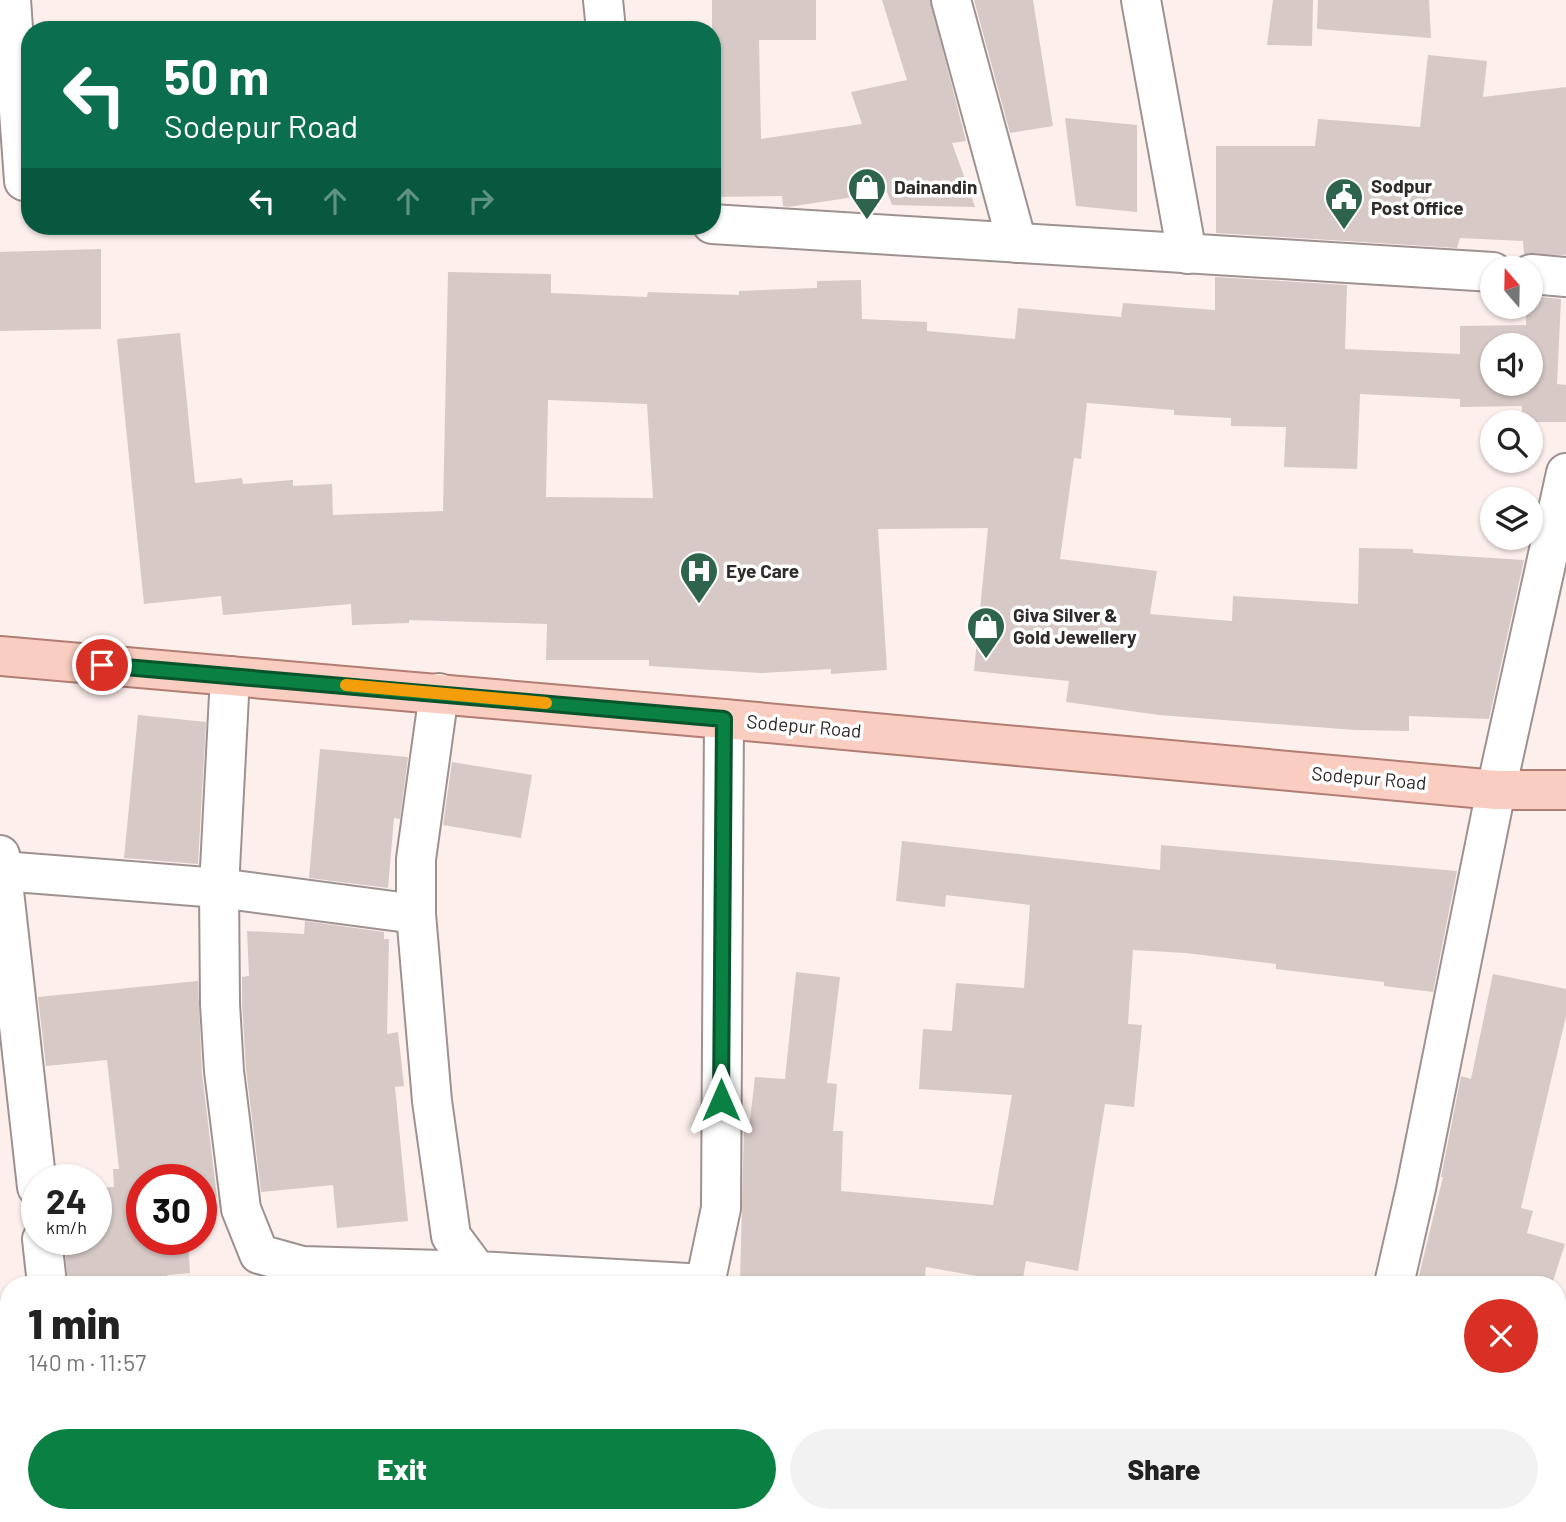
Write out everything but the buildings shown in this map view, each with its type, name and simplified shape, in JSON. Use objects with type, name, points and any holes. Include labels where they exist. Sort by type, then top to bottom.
[{"type":"main road","name":"Sodepur Road","points":[[0,656],[439,693],[1496,790],[1566,790]]},
{"type":"street","points":[[11,0],[18,180]]},
{"type":"street","points":[[603,0],[605,21]]},
{"type":"street","points":[[951,0],[1017,243]]},
{"type":"street","points":[[1142,0],[1187,254]]},
{"type":"street","points":[[721,225],[1480,271]]},
{"type":"street","points":[[1544,275],[1566,276]]},
{"type":"street","points":[[1396,1276],[1496,790],[1566,473]]},
{"type":"street","points":[[230,676],[219,888],[220,1004],[224,1072],[241,1209],[259,1254],[302,1266],[565,1276]]},
{"type":"street","points":[[439,693],[416,859],[416,914],[432,1101],[451,1236],[477,1271]]},
{"type":"street","points":[[708,1276],[721,1208],[724,719]]},
{"type":"street","points":[[34,1164],[1,863],[416,914]]},
{"type":"street","points":[[44,1255],[46,1276]]},
{"type":"slow traffic","points":[[346,685],[546,703]]},
{"type":"place","name":"Dainandin","points":[[867,221]]},
{"type":"place","name":"Sodpur Post Office","points":[[1344,231]]},
{"type":"place","name":"Eye Care","points":[[699,605]]},
{"type":"place","name":"Giva Silver & Gold Jewellery","points":[[986,660]]},
{"type":"route","points":[[102,665],[724,719],[721,1100]]}]
